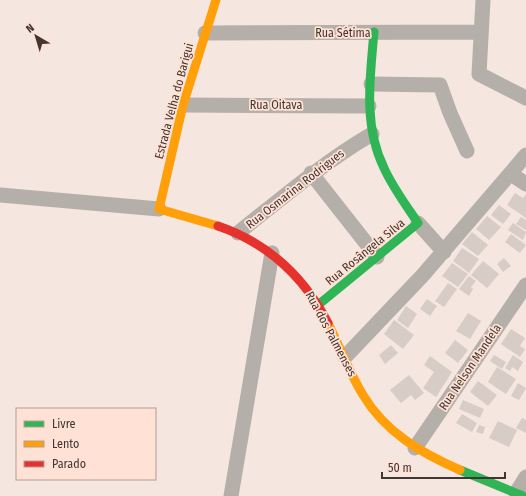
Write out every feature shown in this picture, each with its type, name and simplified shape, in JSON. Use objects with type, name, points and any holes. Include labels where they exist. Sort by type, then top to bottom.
[{"type":"street","name":"Estrada Velha do Barigui","points":[[159,209],[183,105],[216,0]]},
{"type":"street","points":[[482,0],[479,74],[526,98]]},
{"type":"street","name":"Rua Rosângela Silva","points":[[318,305],[418,224],[380,161],[372,134],[369,106],[374,32]]},
{"type":"street","name":"Rua Sétima","points":[[205,33],[480,32]]},
{"type":"street","points":[[371,84],[440,85],[450,114],[467,151]]},
{"type":"street","name":"Rua Oitava","points":[[183,105],[369,106]]},
{"type":"street","name":"Rua Osmarina Rodrigues","points":[[238,233],[311,173],[341,152],[372,134]]},
{"type":"street","points":[[344,357],[444,252],[526,155]]},
{"type":"street","points":[[311,173],[377,257]]},
{"type":"street","points":[[511,174],[526,184]]},
{"type":"street","name":"Rua dos Palmenses","points":[[0,195],[159,209],[212,223],[238,233],[272,253],[297,276],[318,305],[369,405],[397,436],[414,448],[519,494]]},
{"type":"street","points":[[418,224],[444,252]]},
{"type":"street","points":[[231,496],[272,253]]},
{"type":"street","name":"Rua Nelson Mandela","points":[[414,448],[526,285]]},
{"type":"street","points":[[519,494],[526,477]]},
{"type":"building","points":[[515,193],[523,198],[526,194],[526,218],[507,205]]},
{"type":"building","points":[[499,205],[511,214],[503,224],[491,215]]},
{"type":"building","points":[[487,216],[501,227],[489,240],[476,229]]},
{"type":"building","points":[[521,217],[526,220],[526,230],[516,224]]},
{"type":"building","points":[[513,223],[526,232],[523,240],[508,230]]},
{"type":"building","points":[[472,232],[488,245],[478,256],[462,244]]},
{"type":"building","points":[[511,234],[526,245],[520,253],[505,242]]},
{"type":"building","points":[[462,248],[479,259],[469,273],[453,261]]},
{"type":"building","points":[[504,258],[511,266],[503,272],[497,264]]},
{"type":"building","points":[[483,261],[499,274],[487,288],[471,275]]},
{"type":"building","points":[[452,263],[468,274],[458,287],[442,276]]},
{"type":"building","points":[[469,276],[476,281],[471,287],[473,289],[469,296],[459,289]]},
{"type":"building","points":[[448,283],[457,289],[444,307],[435,301]]},
{"type":"building","points":[[427,299],[437,306],[430,316],[420,309]]},
{"type":"building","points":[[406,306],[417,314],[408,328],[397,320]]},
{"type":"building","points":[[468,313],[481,321],[470,339],[456,331]]},
{"type":"building","points":[[394,320],[414,335],[403,349],[384,334]]},
{"type":"building","points":[[511,329],[525,338],[520,346],[525,349],[520,357],[501,344]]},
{"type":"building","points":[[455,340],[468,350],[458,363],[445,353]]},
{"type":"building","points":[[391,345],[398,353],[385,364],[379,355]]},
{"type":"building","points":[[494,355],[506,362],[502,369],[490,361]]},
{"type":"building","points":[[513,355],[523,362],[518,371],[512,367],[510,371],[505,368]]},
{"type":"building","points":[[430,356],[452,372],[436,397],[423,388],[434,372],[424,365]]},
{"type":"building","points":[[497,367],[516,379],[506,394],[488,382]]},
{"type":"building","points":[[409,375],[424,393],[415,400],[411,395],[401,403],[390,390]]},
{"type":"building","points":[[478,381],[497,395],[488,406],[470,392]]},
{"type":"building","points":[[518,383],[526,388],[519,400],[511,396]]},
{"type":"building","points":[[463,400],[484,409],[480,418],[459,409]]},
{"type":"building","points":[[462,414],[477,423],[472,432],[456,423]]},
{"type":"building","points":[[522,418],[526,420],[526,433],[516,428]]},
{"type":"building","points":[[498,421],[517,430],[509,447],[489,438]]},
{"type":"building","points":[[479,425],[485,427],[483,434],[476,432]]},
{"type":"traffic: fast","points":[[318,305],[418,223],[384,168],[377,152],[373,135],[370,84],[374,32]]},
{"type":"traffic: fast","points":[[460,470],[523,496]]},
{"type":"traffic: slow","points":[[216,0],[183,105],[159,209],[218,226]]},
{"type":"traffic: slow","points":[[328,323],[363,395],[382,420],[393,431],[418,449],[460,470]]},
{"type":"traffic: jam","points":[[218,226],[253,242],[283,264],[308,291],[328,323]]}]
